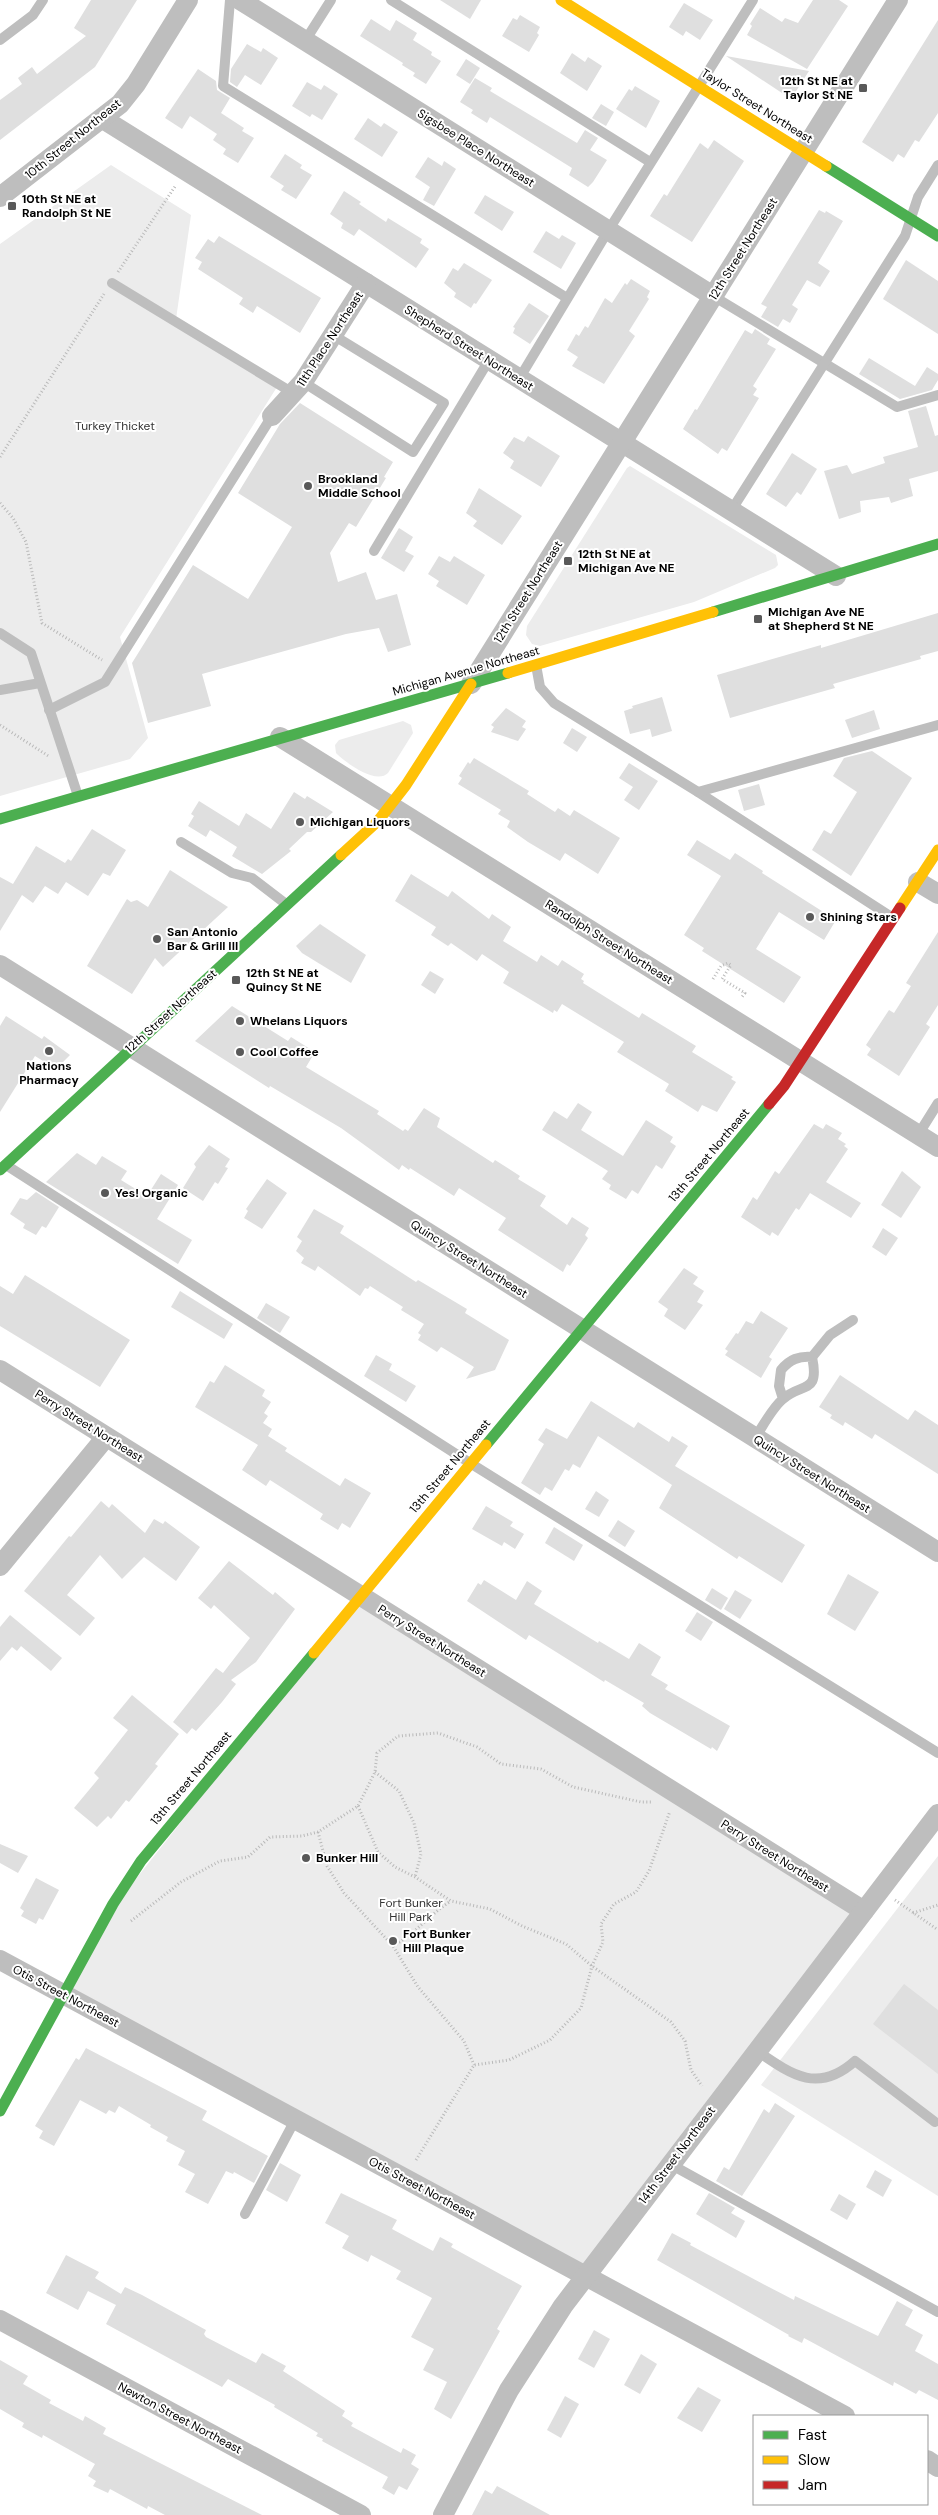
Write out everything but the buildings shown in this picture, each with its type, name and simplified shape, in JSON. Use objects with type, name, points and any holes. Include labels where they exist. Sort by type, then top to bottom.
[{"type":"street","name":"10th Street Northeast","points":[[0,196],[120,104],[136,84],[188,0]]},
{"type":"street","name":"Sigsbee Place Northeast","points":[[240,0],[713,296]]},
{"type":"street","name":"Taylor Street Northeast","points":[[561,0],[938,236]]},
{"type":"street","name":"12th Street Northeast","points":[[6,1162],[378,821],[390,807],[471,684],[803,151],[893,2]]},
{"type":"street","name":"Shepherd Street Northeast","points":[[103,118],[836,576]]},
{"type":"street","name":"11th Place Northeast","points":[[272,416],[298,388],[366,283]]},
{"type":"street","name":"Michigan Avenue Northeast","points":[[0,819],[536,665],[938,544]]},
{"type":"street","name":"Randolph Street Northeast","points":[[280,738],[938,1147]]},
{"type":"street","name":"13th Street Northeast","points":[[0,2111],[105,1918],[126,1882],[156,1840],[582,1330],[802,1063],[938,850]]},
{"type":"street","points":[[918,882],[938,894]]},
{"type":"street","name":"Quincy Street Northeast","points":[[0,965],[938,1552]]},
{"type":"street","name":"Perry Street Northeast","points":[[0,1370],[864,1911]]},
{"type":"street","points":[[0,1566],[106,1437]]},
{"type":"street","name":"14th Street Northeast","points":[[443,2515],[526,2361],[585,2276],[938,1814]]},
{"type":"street","name":"Otis Street Northeast","points":[[0,1960],[843,2415]]},
{"type":"street","name":"Newton Street Northeast","points":[[0,2320],[361,2515]]},
{"type":"lane","points":[[0,40],[33,15],[43,0]]},
{"type":"lane","points":[[230,0],[223,86],[567,298]]},
{"type":"lane","points":[[305,41],[331,0]]},
{"type":"lane","points":[[391,0],[650,162]]},
{"type":"lane","points":[[519,379],[650,162],[751,3],[739,0]]},
{"type":"lane","points":[[731,511],[905,236],[918,197],[938,165]]},
{"type":"lane","points":[[112,282],[413,452],[444,403],[333,335]]},
{"type":"lane","points":[[713,296],[897,407],[938,395]]},
{"type":"lane","points":[[374,551],[489,360]]},
{"type":"lane","points":[[49,710],[97,688],[105,682],[272,416]]},
{"type":"lane","points":[[0,633],[31,653],[79,797]]},
{"type":"lane","points":[[536,665],[540,687],[554,703],[698,792],[894,919]]},
{"type":"lane","points":[[0,690],[40,683]]},
{"type":"lane","points":[[698,792],[938,725]]},
{"type":"lane","points":[[181,842],[232,873],[252,878],[287,904]]},
{"type":"lane","points":[[918,1135],[938,1103]]},
{"type":"lane","points":[[6,1162],[470,1463],[938,1754]]},
{"type":"lane","points":[[812,1357],[830,1335],[853,1320]]},
{"type":"lane","points":[[783,1399],[779,1386],[781,1370],[793,1359],[802,1356],[812,1357]]},
{"type":"lane","points":[[755,1438],[783,1399],[806,1388],[811,1382],[815,1370],[812,1357]]},
{"type":"lane","points":[[757,2050],[790,2073],[817,2080],[841,2073],[855,2061],[935,2122]]},
{"type":"lane","points":[[245,2214],[295,2120]]},
{"type":"lane","points":[[670,2164],[938,2312]]},
{"type":"path","points":[[0,457],[176,185]]},
{"type":"path","points":[[0,504],[12,518],[26,542],[42,623],[114,668]]},
{"type":"path","points":[[0,725],[57,761]]},
{"type":"path","points":[[713,979],[720,966],[728,963],[731,965],[722,979],[745,993],[742,998]]},
{"type":"path","points":[[105,1918],[125,1926],[181,1882],[220,1861],[248,1858],[270,1837],[302,1836],[318,1832],[358,1806],[375,1772],[377,1753],[398,1736],[438,1733],[477,1748],[501,1764],[541,1768],[564,1783],[588,1792],[641,1802],[671,1800],[678,1795]]},
{"type":"path","points":[[375,1772],[399,1791],[414,1823],[421,1854],[415,1877]]},
{"type":"path","points":[[474,2065],[509,2060],[550,2040],[581,2008],[592,1966],[603,1942],[601,1924],[614,1904],[636,1892],[649,1871],[669,1811],[678,1795]]},
{"type":"path","points":[[358,1806],[378,1852],[395,1867],[415,1877],[451,1901],[490,1909],[522,1926],[566,1944],[592,1966],[671,2022],[685,2040],[691,2070],[702,2086]]},
{"type":"path","points":[[318,1832],[327,1866],[344,1893],[393,1946],[418,1987],[464,2041],[474,2065]]},
{"type":"path","points":[[880,1889],[938,1930]]},
{"type":"path","points":[[393,1946],[409,1937],[427,1918],[451,1901]]},
{"type":"path","points":[[913,1913],[938,1905]]},
{"type":"path","points":[[416,2160],[474,2065]]},
{"type":"green space","name":"Turkey Thicket","points":[[111,165],[191,215],[175,326],[277,387],[120,637],[148,738],[130,759],[0,796],[0,244]]},
{"type":"green space","points":[[630,466],[776,555],[778,565],[775,568],[694,602],[540,646],[532,644],[526,635],[527,626]]},
{"type":"green space","points":[[403,721],[411,725],[413,733],[388,773],[383,776],[369,775],[336,753],[335,745],[339,740]]},
{"type":"green space","name":"Fort Bunker Hill Park","points":[[360,1596],[864,1911],[585,2276],[63,1995],[105,1918]]},
{"type":"green space","points":[[938,1856],[938,2196],[761,2085]]},
{"type":"traffic: fast","points":[[826,166],[938,236]]},
{"type":"traffic: fast","points":[[713,612],[938,544]]},
{"type":"traffic: fast","points":[[0,819],[508,673]]},
{"type":"traffic: fast","points":[[0,1170],[341,855]]},
{"type":"traffic: fast","points":[[486,1445],[769,1104]]},
{"type":"traffic: fast","points":[[0,2111],[113,1904],[141,1861],[314,1653]]},
{"type":"traffic: slow","points":[[561,0],[826,166]]},
{"type":"traffic: slow","points":[[508,673],[713,612]]},
{"type":"traffic: slow","points":[[341,855],[378,821],[406,785],[471,684]]},
{"type":"traffic: slow","points":[[900,908],[938,850]]},
{"type":"traffic: slow","points":[[314,1653],[486,1445]]},
{"type":"traffic: jam","points":[[769,1104],[784,1086],[900,908]]},
{"type":"place","name":"12th St NE at Taylor St NE","points":[[863,88]]},
{"type":"place","name":"10th St NE at Randolph St NE","points":[[12,206]]},
{"type":"place","name":"Brookland Middle School","points":[[308,486]]},
{"type":"place","name":"12th St NE at Michigan Ave NE","points":[[568,561]]},
{"type":"place","name":"Michigan Ave NE at Shepherd St NE","points":[[758,619]]},
{"type":"place","name":"Michigan Liquors","points":[[300,822]]},
{"type":"place","name":"Shining Stars","points":[[810,917]]},
{"type":"place","name":"San Antonio Bar & Grill III","points":[[157,939]]},
{"type":"place","name":"12th St NE at Quincy St NE","points":[[236,980]]},
{"type":"place","name":"Whelans Liquors","points":[[240,1021]]},
{"type":"place","name":"Nations Pharmacy","points":[[49,1051]]},
{"type":"place","name":"Cool Coffee","points":[[240,1052]]},
{"type":"place","name":"Yes! Organic","points":[[105,1193]]},
{"type":"place","name":"Bunker Hill","points":[[306,1858]]},
{"type":"place","name":"Fort Bunker Hill Plaque","points":[[393,1941]]}]
